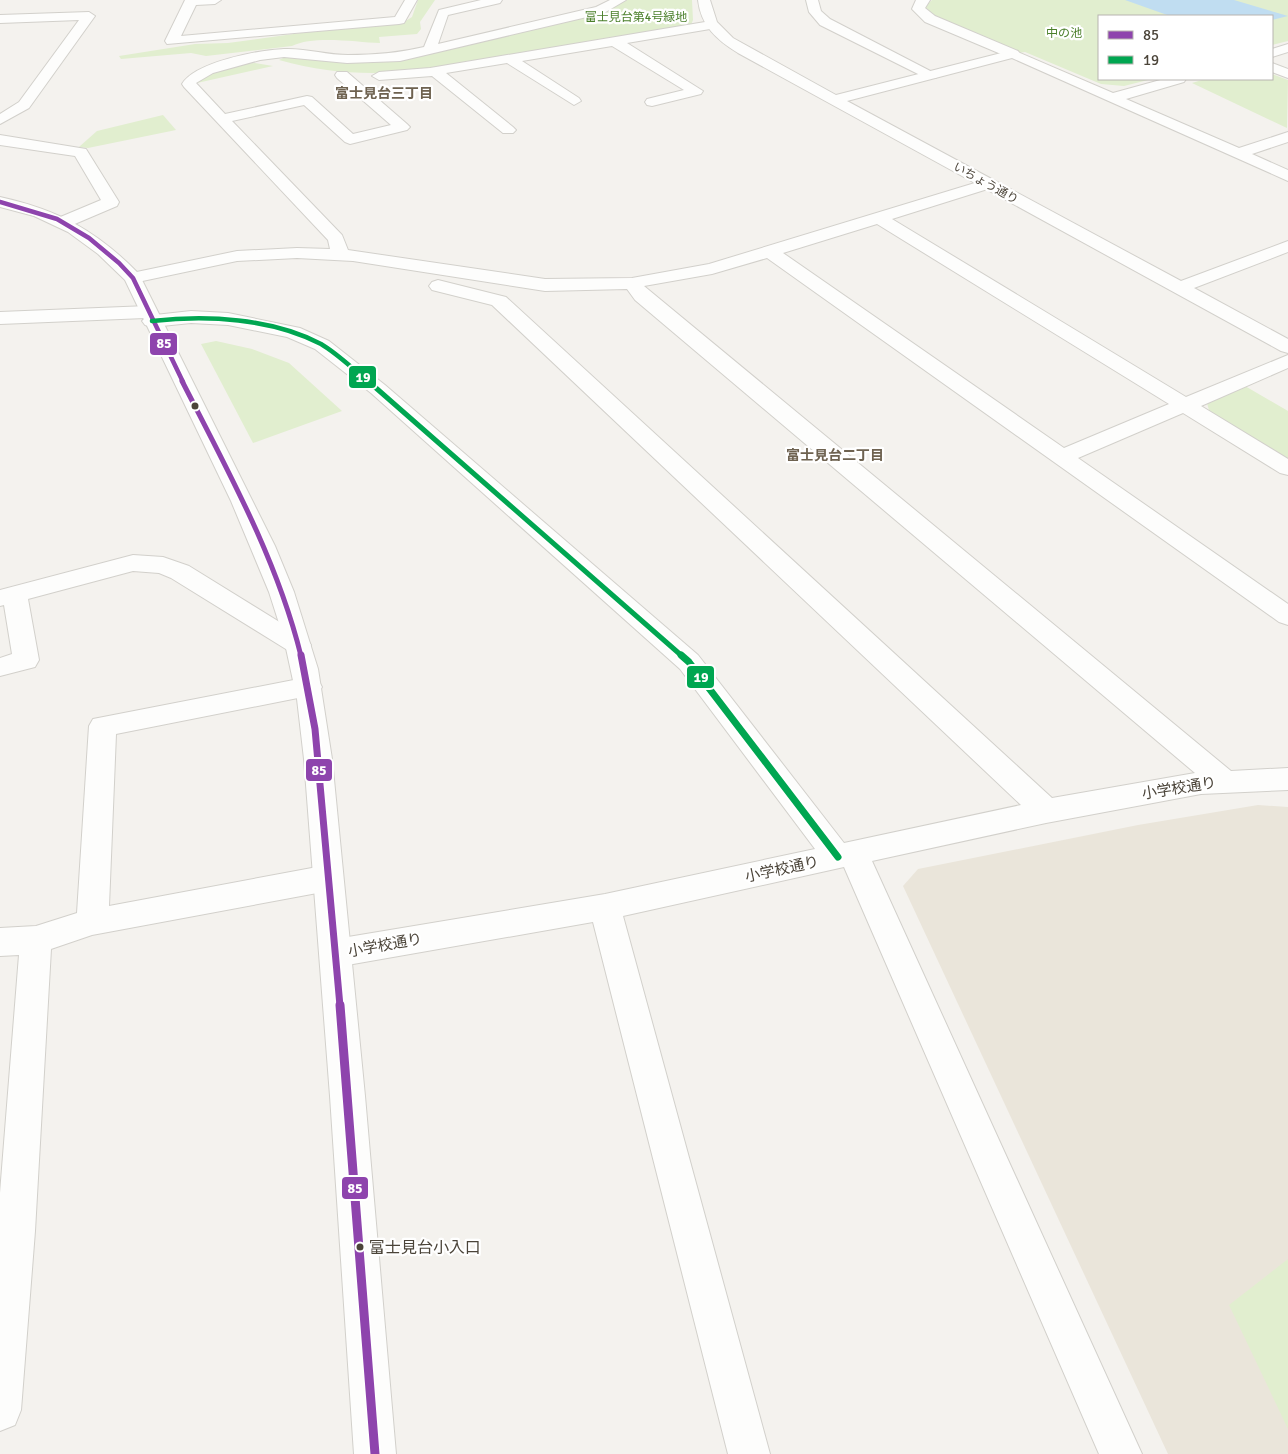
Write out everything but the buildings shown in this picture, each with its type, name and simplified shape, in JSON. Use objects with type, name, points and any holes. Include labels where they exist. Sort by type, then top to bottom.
[{"type":"street","points":[[215,0],[191,1],[172,41],[399,20],[410,0]]},
{"type":"street","points":[[429,51],[443,12],[496,0]]},
{"type":"street","points":[[340,255],[336,239],[189,84],[192,79],[208,70],[238,62],[284,54],[347,59],[383,59],[429,51],[600,10],[620,0]]},
{"type":"street","points":[[326,74],[384,76],[436,72],[711,25],[704,11],[704,0]]},
{"type":"street","points":[[812,0],[815,12],[825,22],[931,75]]},
{"type":"street","points":[[924,0],[920,3],[918,9],[930,19],[1288,176]]},
{"type":"street","points":[[0,19],[89,16],[24,105],[0,120]]},
{"type":"street","name":"いちょう通り","points":[[711,25],[738,48],[1288,347]]},
{"type":"street","points":[[614,41],[696,91],[652,102]]},
{"type":"street","points":[[1273,52],[1288,48]]},
{"type":"street","points":[[834,100],[1013,54]]},
{"type":"street","points":[[1273,58],[1288,65]]},
{"type":"street","points":[[510,59],[574,102]]},
{"type":"street","points":[[238,62],[269,62],[296,68]]},
{"type":"street","points":[[1273,67],[1288,74]]},
{"type":"street","points":[[436,72],[508,130]]},
{"type":"street","points":[[221,119],[307,100],[350,139],[402,127],[342,75]]},
{"type":"street","points":[[1112,98],[1175,80]]},
{"type":"street","points":[[1238,154],[1288,137]]},
{"type":"street","points":[[0,140],[80,152],[112,202],[64,222]]},
{"type":"street","points":[[133,278],[237,256],[297,253],[340,255],[545,285],[632,284],[683,276],[770,252],[988,184]]},
{"type":"street","points":[[0,202],[18,205],[64,222],[84,233],[108,251],[133,278],[150,317],[270,559],[298,645],[309,687],[317,744],[336,953],[375,1454]]},
{"type":"street","points":[[879,218],[1288,468]]},
{"type":"street","points":[[1179,288],[1287,248]]},
{"type":"street","points":[[770,252],[1288,616]]},
{"type":"street","points":[[431,268],[420,282],[499,300],[1046,811]]},
{"type":"street","points":[[632,284],[642,296],[1224,781]]},
{"type":"street","points":[[0,318],[191,317],[228,319],[293,332],[322,345],[400,408],[689,662],[846,855],[1121,1454]]},
{"type":"street","points":[[1062,457],[1288,361]]},
{"type":"street","points":[[0,668],[26,660],[8,596],[133,563],[163,565],[180,572],[298,645]]},
{"type":"street","points":[[92,922],[103,726],[309,687]]},
{"type":"street","name":"小学校通り","points":[[336,953],[605,907],[1046,811],[1224,781],[1288,779]]},
{"type":"street","points":[[0,942],[36,940],[92,922],[328,878]]},
{"type":"street","points":[[605,907],[749,1454]]},
{"type":"street","points":[[0,1410],[8,1233],[36,940]]},
{"type":"shaded area","points":[[1258,805],[1288,807],[1288,1454],[1168,1454],[903,886],[918,869],[1138,825]]},
{"type":"green space","points":[[418,0],[435,0],[420,22],[421,29],[417,34],[379,37],[380,43],[323,40],[292,46],[206,56],[191,53],[121,59],[119,56],[195,44],[228,43],[315,31],[404,22],[412,17]]},
{"type":"green space","name":"富士見台第4号緑地","points":[[627,0],[692,0],[693,20],[691,25],[670,29],[460,65],[401,72],[342,72],[311,68],[279,60],[287,56],[370,62],[606,11]]},
{"type":"green space","name":"中の池","points":[[932,0],[1288,0],[1288,41],[1273,45],[1273,15],[1098,15],[1098,80],[1148,80],[1124,86],[1101,84],[1025,52],[1018,53],[938,19],[923,8]]},
{"type":"green space","points":[[255,63],[273,66],[197,83],[208,73],[224,67]]},
{"type":"green space","points":[[1273,74],[1288,80],[1287,128],[1192,83],[1202,80],[1273,80]]},
{"type":"green space","points":[[163,115],[176,130],[88,148],[79,147],[97,131]]},
{"type":"green space","points":[[216,341],[252,349],[289,363],[342,411],[253,443],[201,344]]},
{"type":"green space","points":[[1245,386],[1288,411],[1288,460],[1210,414],[1207,403]]},
{"type":"green space","points":[[1288,1259],[1288,1429],[1229,1305]]},
{"type":"water","points":[[1125,0],[1234,0],[1288,16],[1273,20],[1273,15],[1167,15]]},
{"type":"transit line","name":"85","points":[[0,202],[39,212],[74,228],[104,250],[133,278],[263,546],[297,639],[305,669],[318,759],[348,1096],[375,1454]]},
{"type":"transit line","name":"19","points":[[152,321],[191,317],[228,319],[293,332],[322,345],[378,389],[689,662],[838,857]]},
{"type":"place","name":"富士見台小入口","points":[[360,1247]]},
{"type":"district","name":"富士見台三丁目","points":[[384,93]]},
{"type":"district","name":"富士見台二丁目","points":[[835,455]]}]
